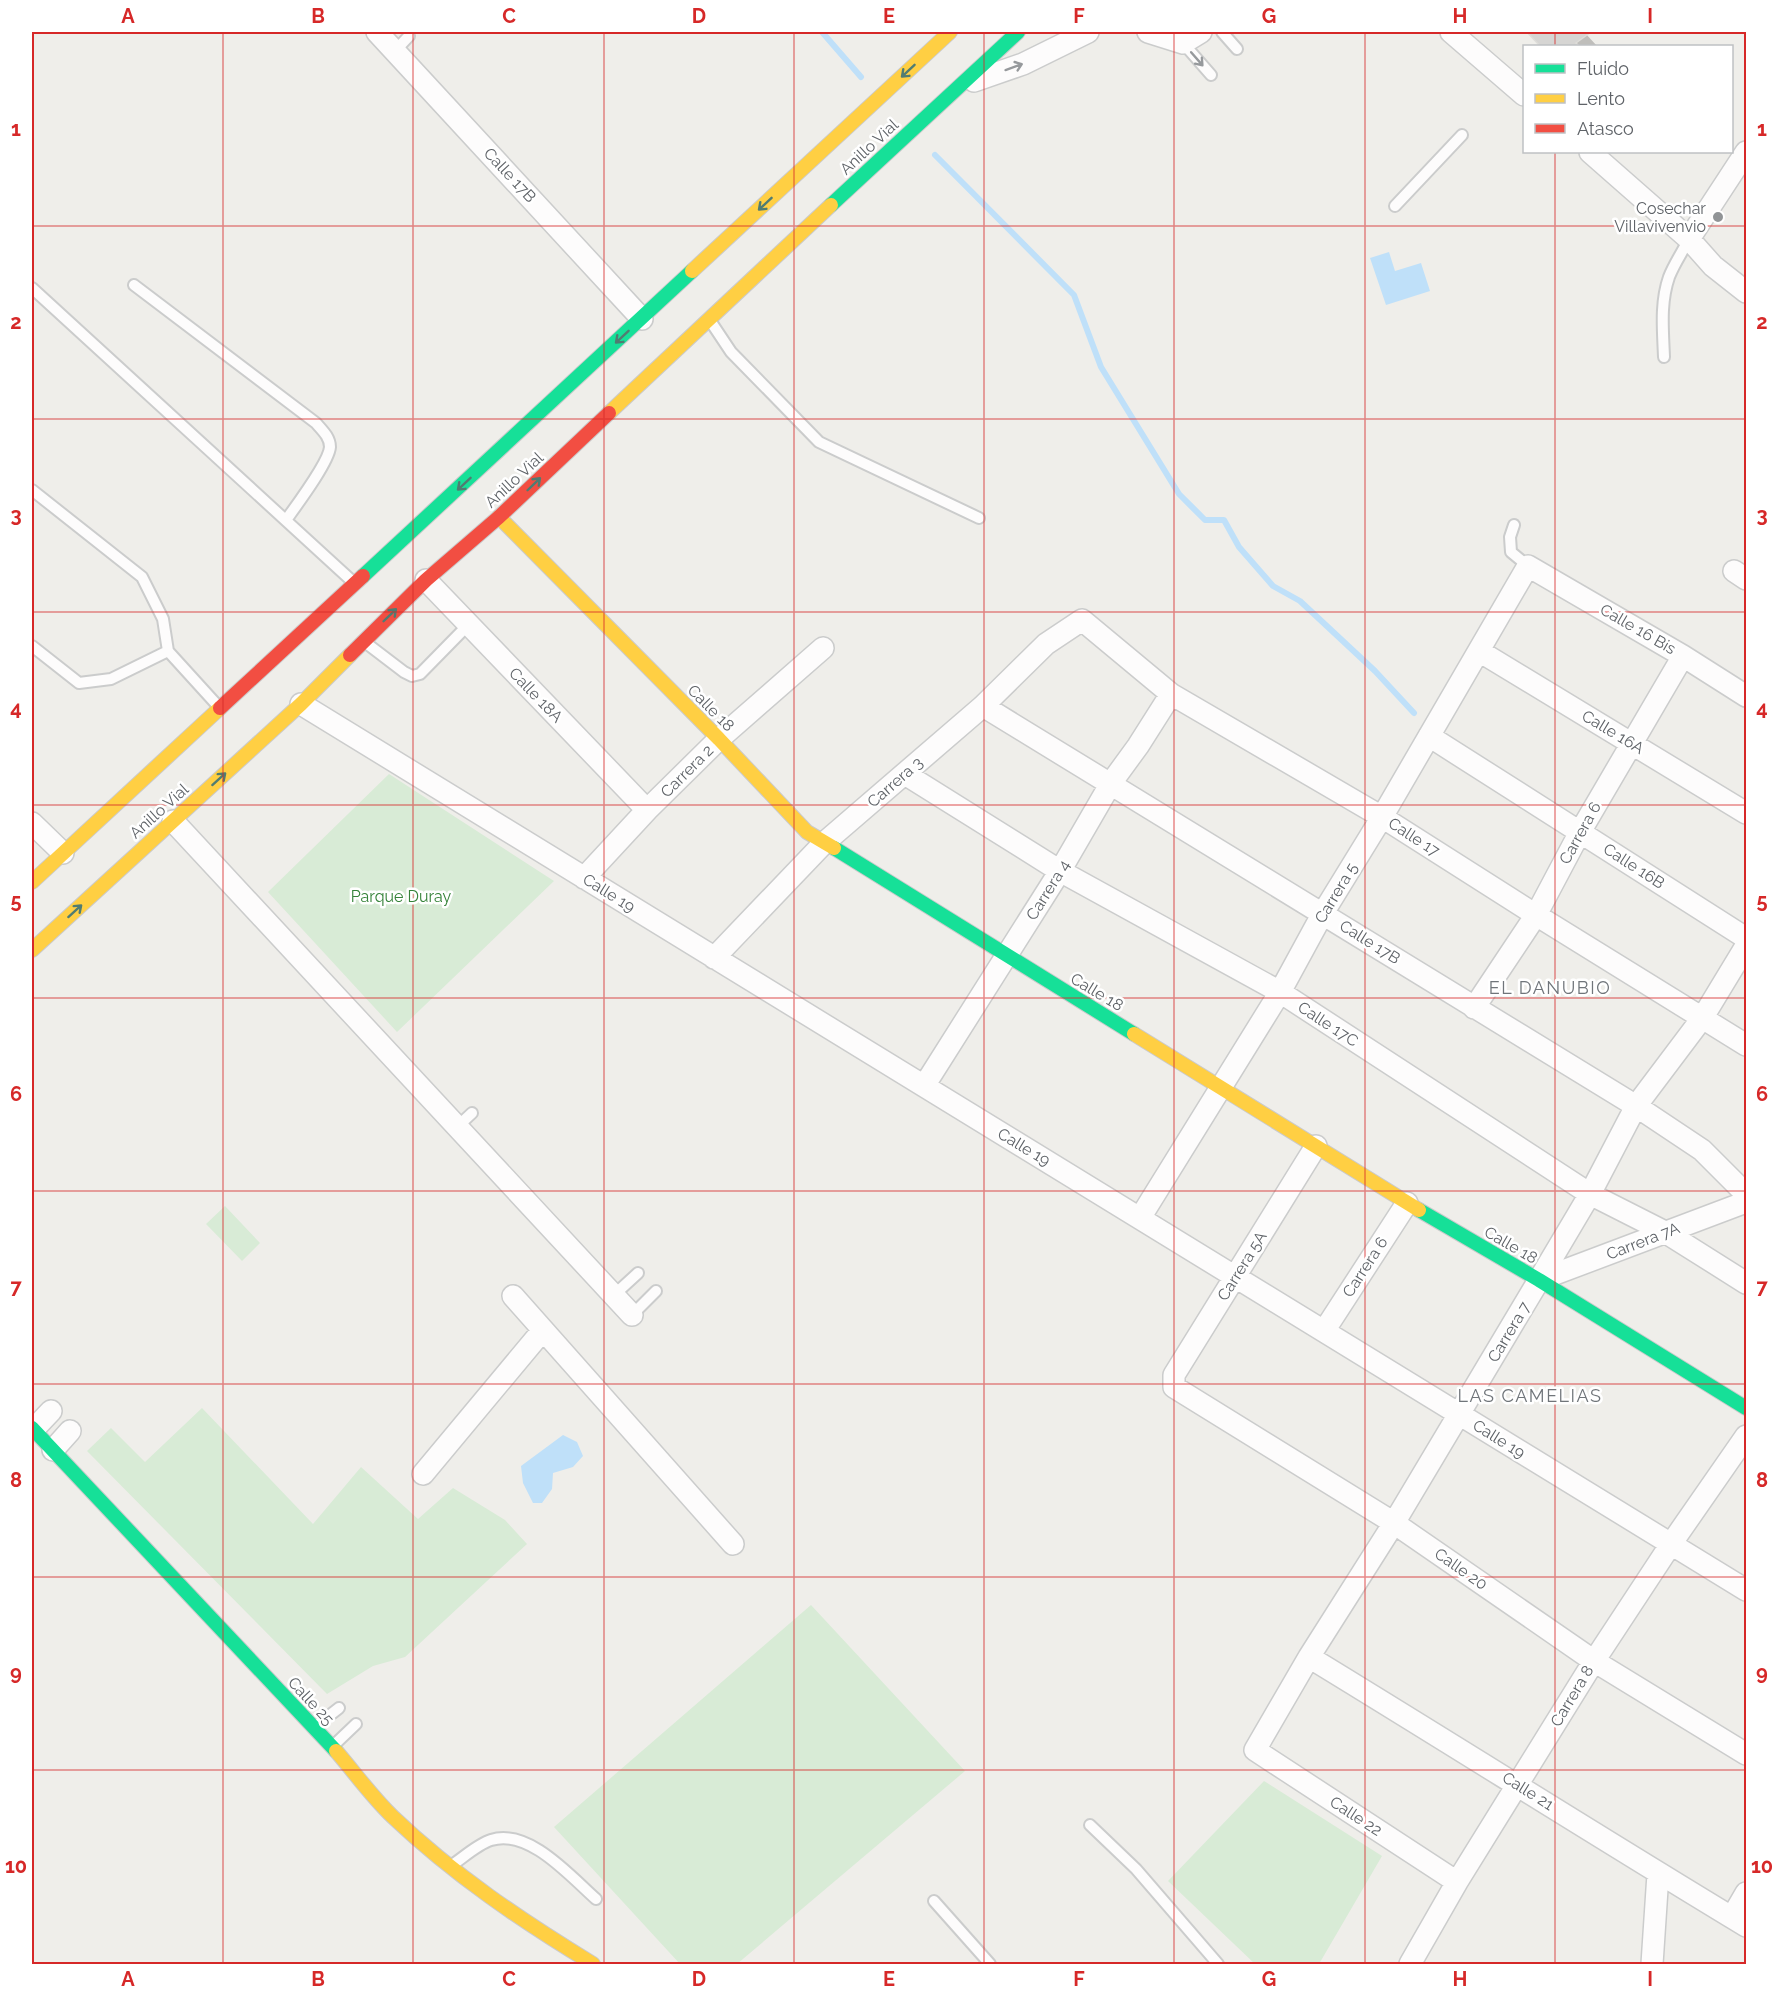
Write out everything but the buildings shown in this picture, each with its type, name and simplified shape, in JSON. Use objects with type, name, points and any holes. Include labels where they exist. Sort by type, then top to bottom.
[{"type":"main road","name":"Anillo Vial","points":[[32,882],[950,32]]},
{"type":"main road","name":"Anillo Vial","points":[[32,950],[301,704],[426,580],[499,517],[709,318],[1018,32]]},
{"type":"main road","name":"Calle 18","points":[[499,517],[719,739],[807,832],[1407,1203],[1539,1280],[1746,1408]]},
{"type":"main road","name":"Calle 25","points":[[32,1429],[332,1747],[392,1816],[450,1867],[532,1927],[593,1965]]},
{"type":"street","name":"Calle 17B","points":[[377,32],[402,43],[642,319]]},
{"type":"street","points":[[959,87],[1023,63],[1088,32]]},
{"type":"street","points":[[1148,32],[1183,43],[1201,32]]},
{"type":"street","points":[[1462,35],[1523,94]]},
{"type":"street","points":[[1689,239],[1746,152]]},
{"type":"street","points":[[1591,153],[1689,239],[1713,266],[1746,292]]},
{"type":"street","name":"Carrera 5","points":[[1140,1218],[1280,992],[1323,913],[1382,817],[1528,566]]},
{"type":"street","name":"Calle 16 Bis","points":[[1528,566],[1683,656],[1746,696]]},
{"type":"street","name":"Calle 18A","points":[[426,580],[647,810]]},
{"type":"street","name":"Carrera 3","points":[[714,958],[824,843],[983,706],[1046,644],[1078,621],[1087,622]]},
{"type":"street","name":"Calle 17","points":[[1087,622],[1171,694],[1382,817],[1746,1045]]},
{"type":"street","name":"Carrera 2","points":[[584,878],[647,810],[719,739],[823,648]]},
{"type":"street","name":"Calle 16A","points":[[1479,651],[1746,813]]},
{"type":"street","name":"Carrera 6","points":[[1474,1008],[1536,915],[1580,832],[1683,656]]},
{"type":"street","name":"Carrera 4","points":[[924,1086],[1060,871],[1111,783],[1171,694]]},
{"type":"street","name":"Calle 19","points":[[301,704],[1746,1590]]},
{"type":"street","name":"Calle 17B","points":[[983,706],[1636,1106],[1702,1150],[1746,1194]]},
{"type":"street","name":"Calle 16B","points":[[1429,736],[1746,938]]},
{"type":"street","name":"Calle 17C","points":[[905,774],[1060,871],[1280,992],[1590,1194],[1665,1232],[1746,1283]]},
{"type":"street","points":[[173,821],[464,1120],[632,1314]]},
{"type":"street","points":[[32,823],[63,853]]},
{"type":"street","name":"Carrera 7","points":[[1255,1750],[1309,1657],[1460,1414],[1590,1194],[1636,1106],[1703,1017],[1746,946]]},
{"type":"street","name":"Carrera 5A","points":[[1174,1387],[1174,1375],[1316,1146]]},
{"type":"street","name":"Carrera 7A","points":[[1539,1280],[1746,1202]]},
{"type":"street","name":"Carrera 6","points":[[1324,1331],[1407,1203]]},
{"type":"street","points":[[513,1296],[734,1544]]},
{"type":"street","points":[[423,1474],[543,1330]]},
{"type":"street","name":"Calle 20","points":[[1174,1387],[1394,1523],[1594,1661],[1746,1754]]},
{"type":"street","points":[[32,1429],[51,1411]]},
{"type":"street","points":[[52,1450],[70,1431]]},
{"type":"street","name":"Carrera 8","points":[[1410,1965],[1457,1882],[1594,1661],[1746,1436]]},
{"type":"street","name":"Calle 21","points":[[1309,1657],[1519,1785],[1658,1874],[1739,1921]]},
{"type":"street","name":"Calle 22","points":[[1255,1750],[1457,1882]]},
{"type":"street","points":[[1652,1965],[1658,1874]]},
{"type":"street","points":[[1739,1921],[1746,1893]]},
{"type":"lane","points":[[1222,32],[1238,49]]},
{"type":"lane","points":[[1183,43],[1211,75]]},
{"type":"lane","points":[[1395,206],[1462,135]]},
{"type":"lane","points":[[1664,357],[1663,305],[1666,290],[1670,275],[1689,239]]},
{"type":"lane","points":[[134,285],[316,423],[326,435],[330,447],[325,461],[286,520]]},
{"type":"lane","points":[[32,288],[355,584]]},
{"type":"lane","points":[[709,318],[731,352],[819,442],[979,518]]},
{"type":"lane","points":[[32,490],[142,577],[163,619],[168,651],[220,709]]},
{"type":"lane","points":[[1514,525],[1510,537],[1511,552],[1528,566]]},
{"type":"lane","points":[[363,640],[412,676],[420,674],[469,624]]},
{"type":"lane","points":[[32,646],[80,683],[111,679],[168,651]]},
{"type":"lane","points":[[614,1295],[638,1273]]},
{"type":"lane","points":[[632,1314],[657,1292]]},
{"type":"lane","points":[[313,1727],[339,1707]]},
{"type":"lane","points":[[332,1747],[356,1724]]},
{"type":"lane","points":[[1090,1824],[1136,1869],[1218,1965]]},
{"type":"lane","points":[[450,1867],[489,1840],[507,1837],[540,1850],[596,1899]]},
{"type":"lane","points":[[934,1901],[990,1965]]},
{"type":"green space","name":"Parque Duray","points":[[389,774],[554,881],[397,1032],[268,892]]},
{"type":"green space","points":[[225,1206],[260,1243],[242,1261],[206,1224]]},
{"type":"green space","points":[[202,1408],[313,1524],[361,1467],[418,1519],[453,1488],[505,1520],[527,1544],[405,1657],[373,1666],[327,1694],[87,1451],[111,1428],[145,1462]]},
{"type":"green space","points":[[811,1605],[965,1771],[737,1964],[680,1964],[554,1827]]},
{"type":"green space","points":[[1264,1781],[1382,1856],[1319,1964],[1255,1964],[1168,1881]]},
{"type":"water","points":[[1389,252],[1395,271],[1421,263],[1430,291],[1386,305],[1370,258]]},
{"type":"water","points":[[563,1435],[577,1442],[583,1456],[573,1467],[553,1473],[552,1489],[542,1503],[533,1503],[523,1483],[521,1466]]},
{"type":"waterway","points":[[822,32],[861,77]]},
{"type":"waterway","points":[[935,155],[1074,295],[1101,367],[1179,494],[1205,520],[1224,520],[1239,547],[1273,586],[1300,601],[1375,671],[1414,713]]},
{"type":"traffic: fast","points":[[831,205],[1018,32]]},
{"type":"traffic: fast","points":[[363,576],[692,271]]},
{"type":"traffic: fast","points":[[834,848],[1134,1034]]},
{"type":"traffic: fast","points":[[1419,1210],[1539,1280],[1746,1408]]},
{"type":"traffic: fast","points":[[32,1428],[336,1751]]},
{"type":"traffic: slow","points":[[692,271],[950,32]]},
{"type":"traffic: slow","points":[[609,413],[831,205]]},
{"type":"traffic: slow","points":[[499,517],[719,739],[807,832],[834,848]]},
{"type":"traffic: slow","points":[[32,950],[301,704],[350,655]]},
{"type":"traffic: slow","points":[[32,882],[220,708]]},
{"type":"traffic: slow","points":[[1134,1034],[1419,1210]]},
{"type":"traffic: slow","points":[[336,1751],[385,1809],[464,1878],[540,1931],[593,1964]]},
{"type":"traffic: jam","points":[[350,655],[426,580],[499,517],[609,413]]},
{"type":"traffic: jam","points":[[220,708],[363,576]]},
{"type":"place","name":"Cosechar Villavivenvio","points":[[1718,217]]},
{"type":"district","name":"EL DANUBIO","points":[[1550,987]]},
{"type":"district","name":"LAS CAMELIAS","points":[[1530,1395]]}]
